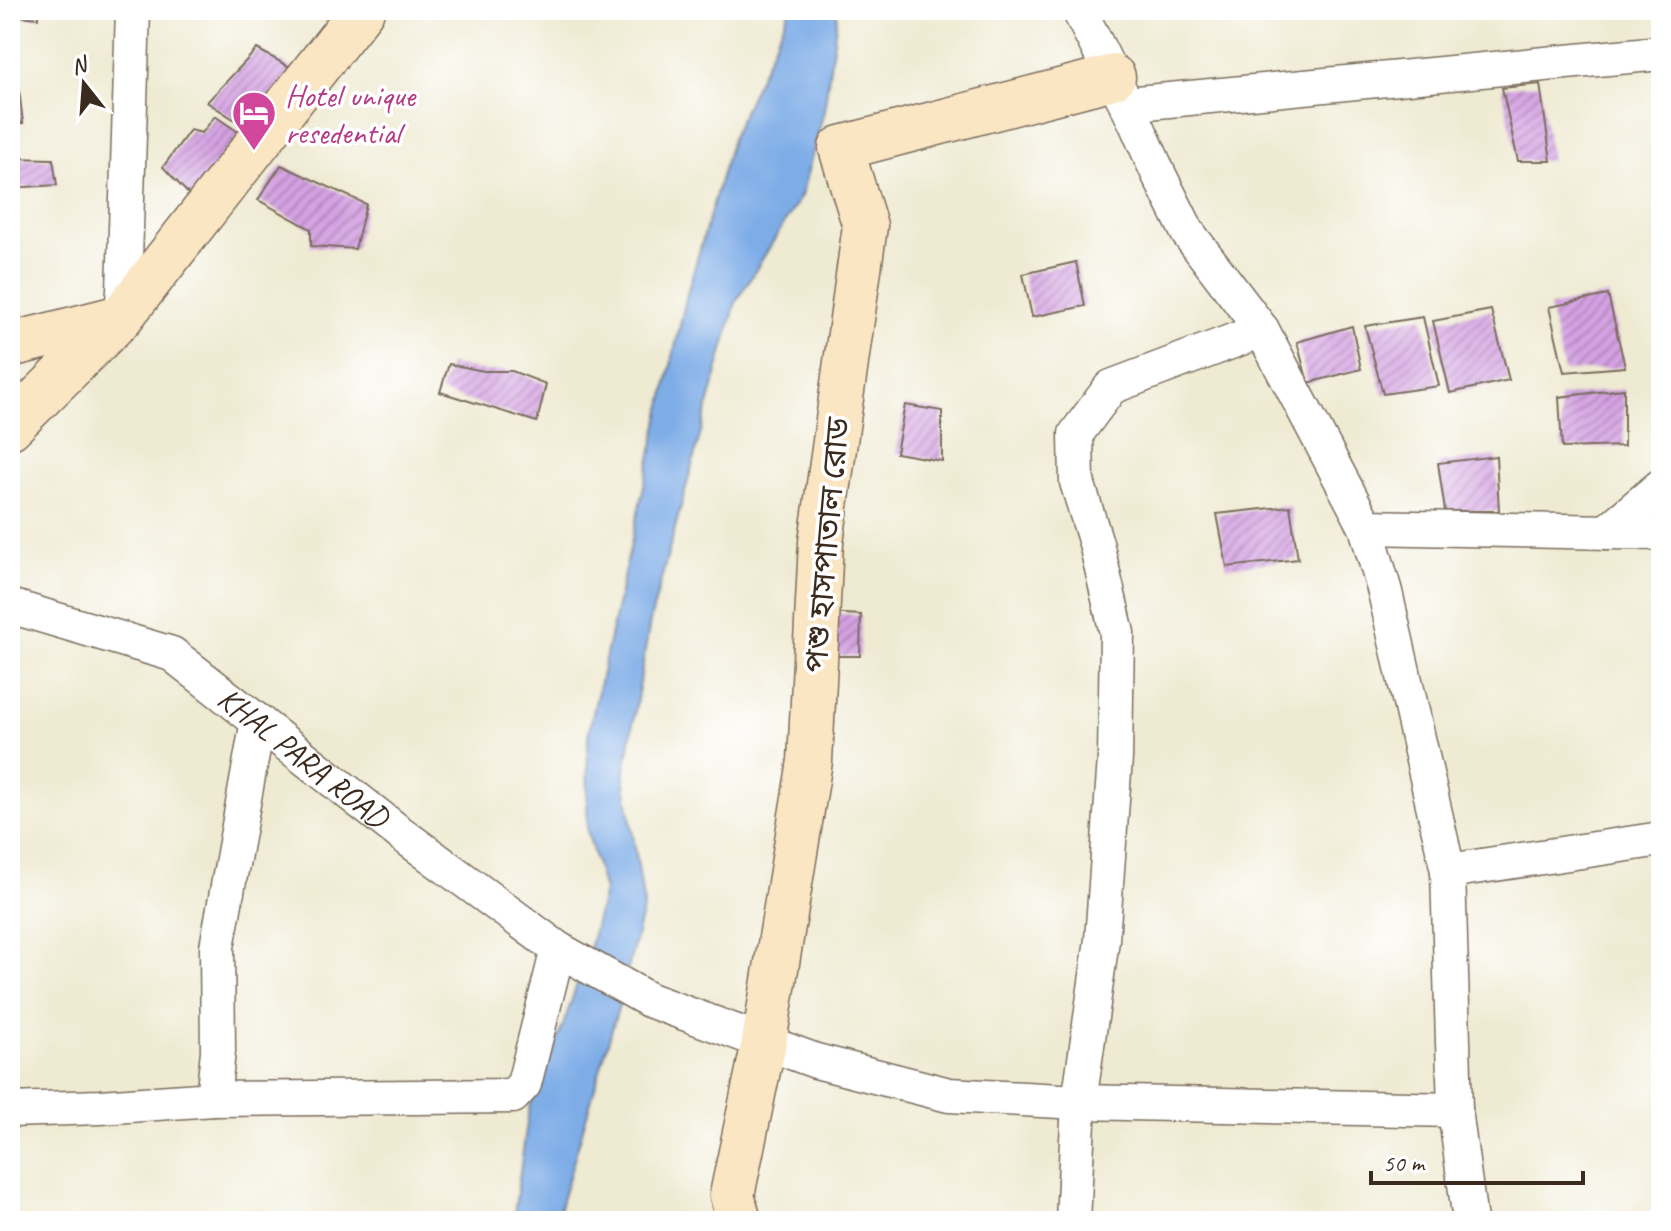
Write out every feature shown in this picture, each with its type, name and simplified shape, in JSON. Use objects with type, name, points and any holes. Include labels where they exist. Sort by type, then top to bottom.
[{"type":"street","points":[[121,317],[133,10]]},
{"type":"street","points":[[10,427],[121,317],[362,10]]},
{"type":"street","points":[[1079,10],[1188,233],[1262,330],[1366,527],[1385,592],[1448,871],[1455,1110],[1470,1221]]},
{"type":"street","points":[[1120,90],[1661,51]]},
{"type":"street","name":"পশু হাসপাতাল রোড","points":[[739,1221],[732,1195],[764,1042],[810,761],[821,542],[865,226],[841,148],[1120,90]]},
{"type":"street","points":[[10,345],[121,317]]},
{"type":"street","points":[[1073,1221],[1079,1102],[1102,940],[1115,758],[1117,633],[1096,543],[1077,482],[1076,434],[1111,387],[1262,330]]},
{"type":"street","points":[[1606,532],[1661,486]]},
{"type":"street","points":[[1366,527],[1661,533]]},
{"type":"street","name":"KHAL PARA ROAD","points":[[10,606],[172,654],[400,833],[565,952],[649,1000],[816,1061],[949,1095],[1079,1102],[1455,1110]]},
{"type":"street","points":[[213,1099],[218,1051],[217,947],[258,721]]},
{"type":"street","points":[[1448,871],[1661,839]]},
{"type":"street","points":[[10,1110],[213,1099],[513,1096],[524,1084],[565,952]]},
{"type":"water","points":[[790,10],[838,10],[824,111],[801,196],[736,302],[650,621],[624,777],[644,905],[619,1005],[556,1221],[513,1221],[529,1109],[563,1026],[604,891],[587,830],[588,735],[687,294],[733,135]]},
{"type":"building","points":[[10,10],[38,10],[38,18],[10,15]]},
{"type":"building","points":[[257,49],[297,71],[249,129],[207,102]]},
{"type":"building","points":[[10,80],[18,80],[23,123],[10,123]]},
{"type":"building","points":[[1540,84],[1551,161],[1518,161],[1502,88]]},
{"type":"building","points":[[215,116],[241,134],[193,199],[163,167],[190,130],[202,133]]},
{"type":"building","points":[[10,158],[53,159],[57,185],[10,188]]},
{"type":"building","points":[[281,165],[366,204],[355,249],[311,246],[311,229],[258,200]]},
{"type":"building","points":[[1076,262],[1085,306],[1032,317],[1023,274]]},
{"type":"building","points":[[1608,295],[1625,367],[1564,372],[1549,307]]},
{"type":"building","points":[[1491,310],[1509,380],[1450,393],[1433,321]]},
{"type":"building","points":[[1423,317],[1439,386],[1383,394],[1365,326]]},
{"type":"building","points":[[1352,326],[1361,369],[1308,383],[1297,342]]},
{"type":"building","points":[[449,364],[484,371],[512,371],[546,384],[537,422],[440,392]]},
{"type":"building","points":[[1624,389],[1624,446],[1562,448],[1559,397]]},
{"type":"building","points":[[905,405],[942,411],[942,461],[896,453]]},
{"type":"building","points":[[1496,456],[1499,511],[1445,511],[1438,463]]},
{"type":"building","points":[[1290,506],[1298,559],[1227,567],[1217,514]]},
{"type":"building","points":[[827,613],[861,615],[860,656],[826,656]]},
{"type":"place","name":"Hotel unique resedential","points":[[254,152]]}]
